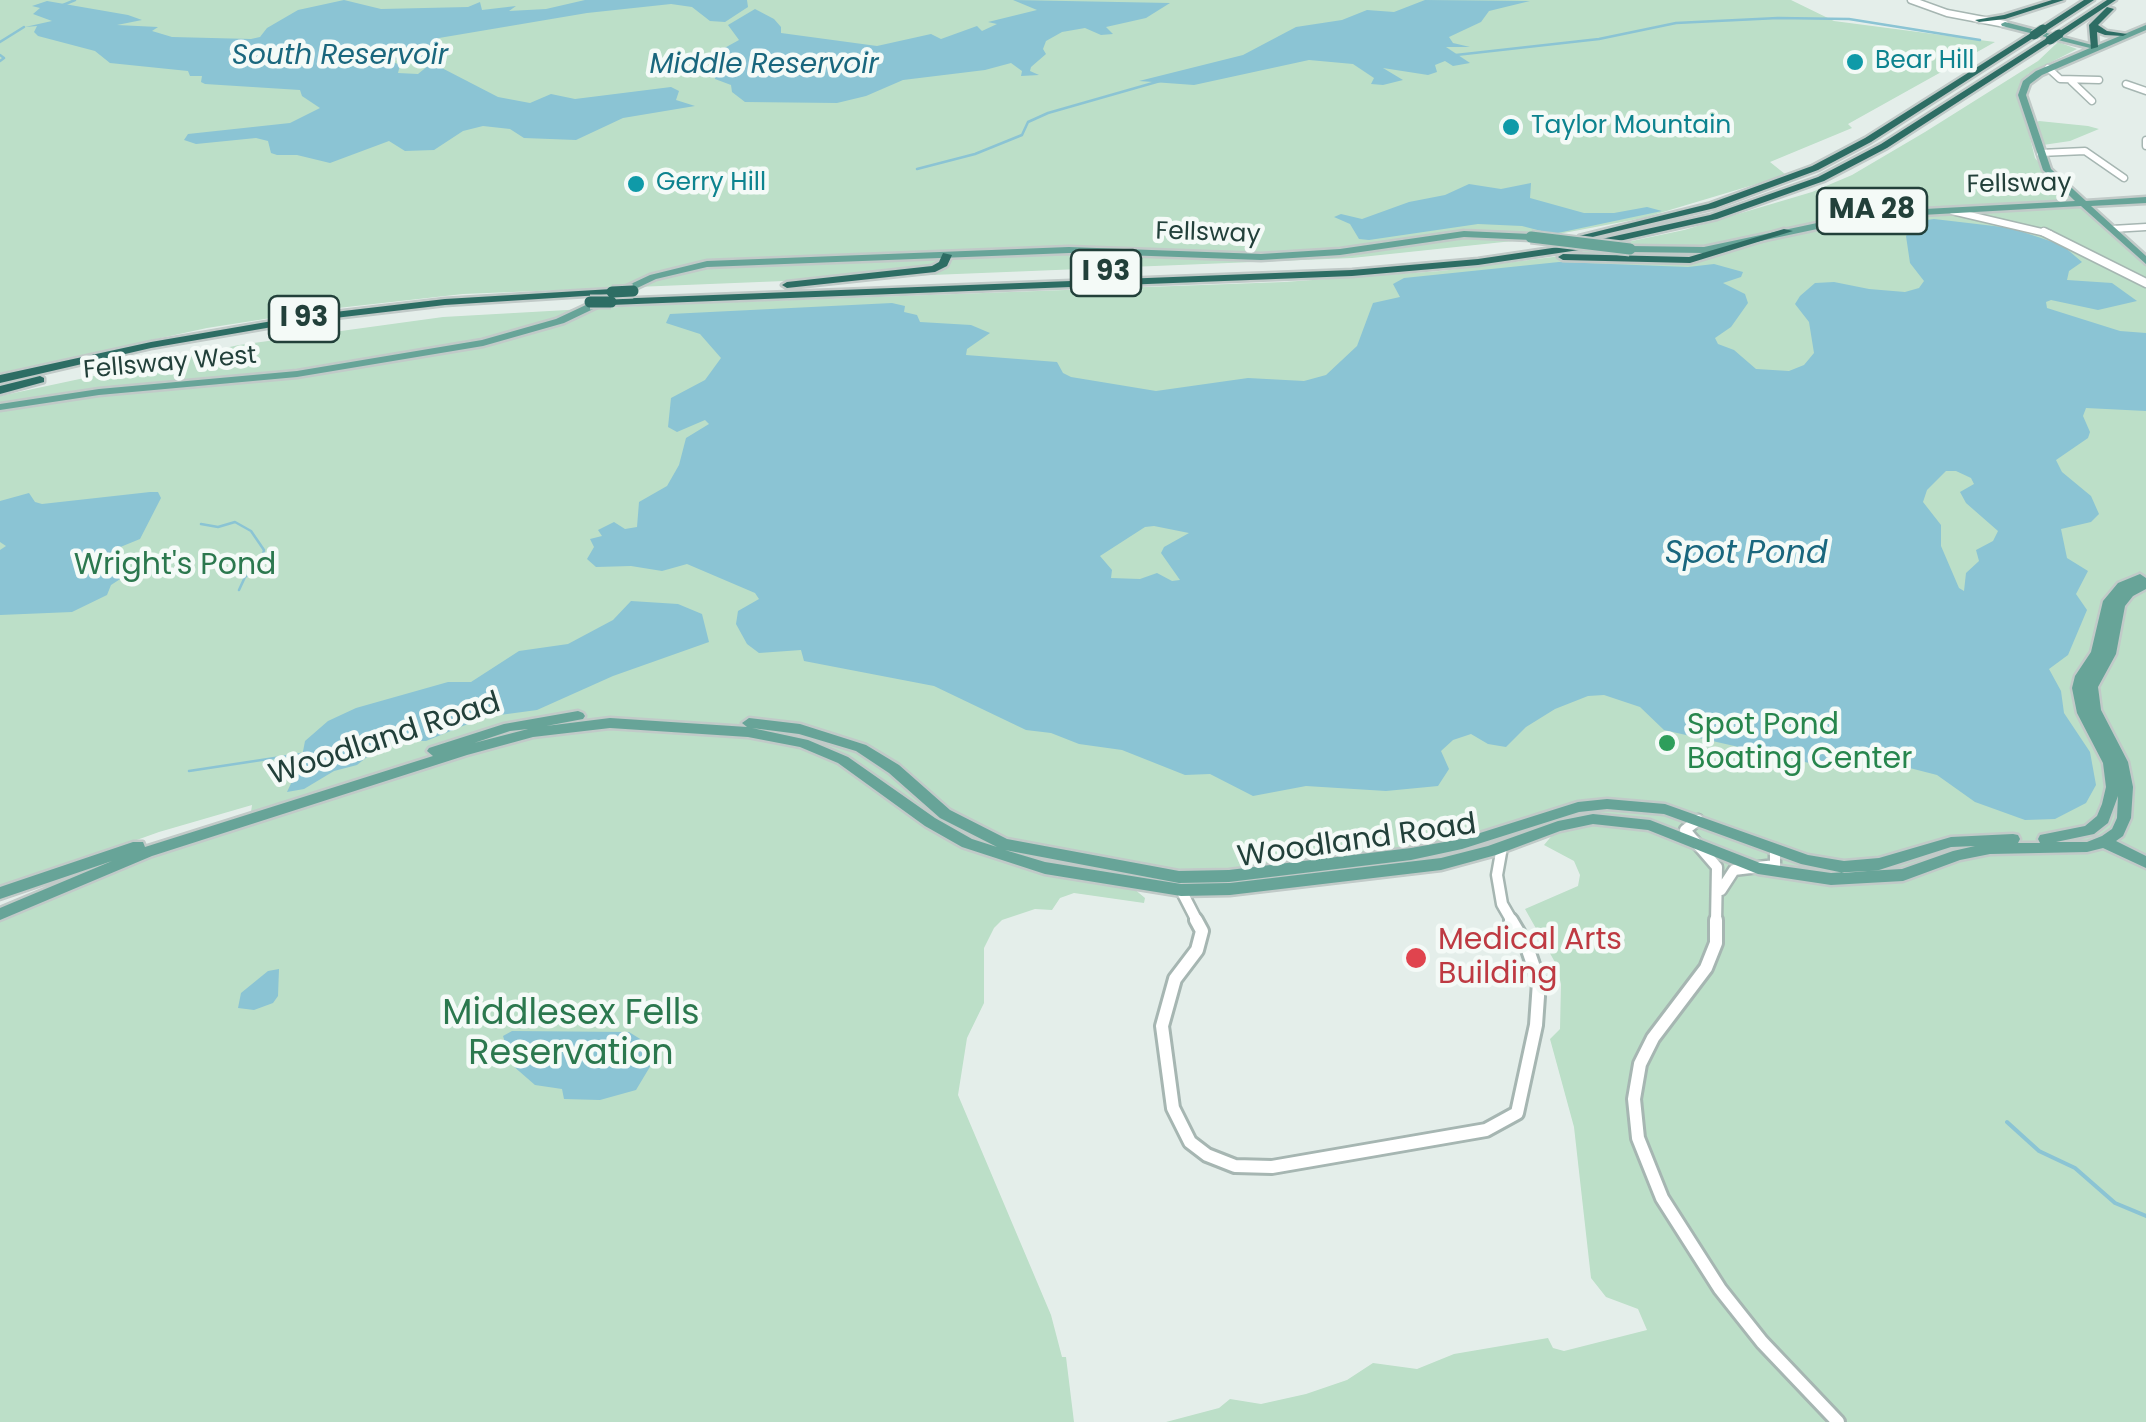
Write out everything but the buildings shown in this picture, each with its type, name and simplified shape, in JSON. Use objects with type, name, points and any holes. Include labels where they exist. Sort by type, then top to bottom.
[{"type":"highway","points":[[1979,20],[2005,20],[2060,0]]},
{"type":"highway","name":"I 93","points":[[0,379],[172,341],[332,315],[465,300],[1333,274],[1494,260],[1656,232],[1799,188],[1876,151],[2090,0]]},
{"type":"highway","name":"I 93","points":[[0,390],[162,354],[301,329],[444,312],[590,302],[633,291],[1377,261],[1500,249],[1612,230],[1724,202],[1814,168],[2112,0]]},
{"type":"highway","points":[[2093,25],[2121,0]]},
{"type":"highway","points":[[2093,25],[2105,34],[2122,34]]},
{"type":"highway","points":[[2093,25],[2094,47]]},
{"type":"highway","points":[[1494,260],[1690,260],[1788,231]]},
{"type":"highway","points":[[787,285],[935,269],[943,264],[946,255]]},
{"type":"main road","points":[[2005,20],[2094,47]]},
{"type":"main road","points":[[2144,257],[2051,174],[2022,96],[2028,80],[2048,68],[2146,27]]},
{"type":"main road","name":"MA 28","points":[[2084,203],[2146,200]]},
{"type":"main road","name":"Fellsway","points":[[688,268],[1093,250],[1261,257],[1347,252],[1461,234],[1531,237],[1665,252],[1709,249],[1862,216],[2084,203]]},
{"type":"main road","name":"Fellsway","points":[[1665,252],[1856,212],[2084,203]]},
{"type":"main road","name":"Fellsway West","points":[[0,407],[74,395],[297,374],[483,343],[560,321],[645,280],[688,268]]},
{"type":"main road","points":[[2146,576],[2126,584],[2111,598],[2102,620],[2098,652],[2080,680],[2080,702],[2112,774],[2111,798],[2098,824],[2104,843],[2146,861]]},
{"type":"main road","points":[[2146,584],[2129,593],[2119,606],[2109,654],[2091,688],[2094,710],[2124,769],[2121,826],[2146,861]]},
{"type":"main road","name":"Woodland Road","points":[[0,893],[463,750],[559,728],[640,724],[796,734],[866,751],[954,820],[1004,844],[1192,878],[1422,852],[1589,805],[1647,806],[1823,864],[1861,867],[1958,841],[2059,838],[2098,824]]},
{"type":"main road","name":"Woodland Road","points":[[796,734],[843,760],[955,838],[1002,857],[1180,890],[1223,890],[1441,864],[1558,826],[1600,819],[1650,825],[1758,868],[1814,878],[1878,878],[1978,851],[2080,848],[2104,843]]},
{"type":"main road","points":[[893,795],[911,784]]},
{"type":"main road","name":"Woodland Road","points":[[0,914],[131,858],[279,808]]},
{"type":"main road","points":[[2098,824],[2121,826]]},
{"type":"main road","points":[[2104,843],[2121,826]]},
{"type":"street","points":[[1911,0],[1979,20]]},
{"type":"street","points":[[2048,68],[2057,78],[2099,80]]},
{"type":"street","points":[[2070,80],[2092,101]]},
{"type":"street","points":[[2126,84],[2146,91]]},
{"type":"street","points":[[2040,153],[2085,151],[2124,178]]},
{"type":"street","points":[[1946,211],[1997,218],[2046,232],[2146,284]]},
{"type":"street","points":[[2112,229],[2146,227]]},
{"type":"street","points":[[1699,820],[1685,828],[1715,863],[1719,900],[1716,943],[1710,962],[1653,1038],[1640,1064],[1634,1099],[1638,1138],[1662,1198],[1720,1289],[1762,1342],[1838,1422]]},
{"type":"street","points":[[1180,890],[1202,931],[1197,950],[1175,979],[1162,1026],[1173,1108],[1190,1142],[1206,1155],[1235,1166],[1272,1167],[1486,1130],[1506,1123],[1516,1113],[1536,1025],[1539,982],[1528,947],[1502,904],[1497,875],[1502,847]]},
{"type":"street","points":[[1719,900],[1731,871],[1776,863],[1776,849]]},
{"type":"green space","points":[[0,0],[1791,0],[1834,21],[1995,42],[1848,124],[1852,128],[1770,162],[1785,174],[1643,218],[1532,239],[1352,258],[463,294],[207,328],[0,373]]},
{"type":"green space","name":"Middlesex Fells Reservation","points":[[2058,42],[2077,49],[2028,74],[2018,89],[2035,158],[2062,190],[2146,265],[2146,1422],[1166,1422],[1219,1408],[1230,1399],[1261,1404],[1306,1394],[1347,1380],[1373,1363],[1417,1369],[1454,1354],[1548,1338],[1553,1348],[1564,1351],[1647,1330],[1638,1309],[1606,1297],[1591,1278],[1574,1127],[1550,1039],[1560,1029],[1561,984],[1556,964],[1525,909],[1578,886],[1580,875],[1574,861],[1544,845],[1554,833],[1490,858],[1421,872],[1214,896],[1133,888],[1145,898],[1144,903],[1074,893],[1060,898],[1052,910],[1035,909],[1002,920],[994,928],[984,948],[984,1003],[967,1038],[958,1095],[1051,1315],[1062,1357],[1066,1357],[1074,1422],[0,1422],[0,919],[164,851],[249,826],[252,805],[159,832],[0,889],[0,396],[239,345],[443,317],[656,305],[1284,282],[1441,271],[1561,256],[1684,230],[1812,192],[1852,175],[2038,61]]},
{"type":"green space","points":[[2035,123],[2099,129],[2070,141],[2043,145]]},
{"type":"water","name":"South Reservoir","points":[[344,0],[381,9],[468,7],[480,2],[482,10],[516,6],[509,11],[546,9],[585,0],[747,0],[748,7],[725,22],[710,21],[692,7],[671,4],[587,13],[439,38],[440,47],[433,54],[437,59],[396,59],[393,62],[400,65],[398,73],[418,74],[429,65],[438,66],[498,97],[530,103],[551,94],[575,99],[671,87],[679,91],[676,100],[695,106],[623,118],[576,140],[524,138],[510,129],[483,126],[463,131],[434,150],[405,151],[389,141],[330,163],[271,153],[268,141],[256,138],[196,144],[184,140],[188,134],[290,123],[320,108],[302,96],[300,90],[205,84],[201,82],[202,76],[190,76],[188,71],[110,63],[95,51],[38,36],[34,32],[37,26],[25,27],[52,21],[33,14],[40,8],[32,6],[47,1],[128,15],[142,20],[117,25],[158,27],[152,31],[172,37],[251,39],[260,37],[267,28],[298,10]]},
{"type":"water","name":"Middle Reservoir","points":[[1013,0],[1170,3],[1146,18],[1106,27],[1113,34],[1101,35],[1085,28],[1062,32],[1046,41],[1046,54],[1031,67],[1030,71],[1039,75],[1021,76],[1022,71],[1011,63],[903,80],[837,103],[745,102],[732,92],[731,85],[715,79],[713,65],[701,61],[739,40],[728,25],[755,9],[774,19],[781,33],[877,46],[931,34],[941,39],[977,26],[982,31],[997,24],[988,22],[1037,10]]},
{"type":"water","points":[[1425,0],[1530,1],[1489,11],[1481,22],[1449,37],[1453,43],[1470,47],[1446,47],[1470,63],[1453,66],[1445,61],[1435,65],[1437,72],[1428,75],[1383,68],[1403,80],[1383,85],[1371,84],[1374,78],[1353,64],[1309,60],[1194,85],[1139,81],[1243,55],[1296,27],[1342,20],[1367,10],[1394,12]]},
{"type":"water","points":[[1531,183],[1530,198],[1584,213],[1647,207],[1662,211],[1553,234],[1522,226],[1478,224],[1369,240],[1359,239],[1350,224],[1334,217],[1341,214],[1362,219],[1469,184],[1501,189]]},
{"type":"water","name":"Spot Pond","points":[[1934,219],[2011,228],[2062,245],[2082,262],[2069,271],[2067,280],[2112,283],[2137,301],[2098,310],[2051,300],[2046,302],[2047,308],[2120,331],[2146,333],[2146,411],[2086,408],[2083,416],[2090,432],[2088,438],[2056,460],[2062,472],[2091,496],[2099,514],[2091,522],[2061,529],[2067,558],[2088,571],[2076,594],[2087,610],[2068,655],[2049,669],[2061,691],[2064,713],[2090,752],[2096,785],[2086,803],[2055,819],[2025,820],[1975,802],[1937,775],[1902,766],[1881,753],[1866,753],[1851,767],[1818,765],[1664,730],[1640,707],[1604,695],[1588,696],[1555,709],[1526,727],[1506,747],[1488,744],[1471,734],[1453,740],[1441,751],[1449,769],[1438,786],[1386,791],[1306,786],[1253,796],[1210,774],[1185,775],[1122,750],[1026,730],[934,686],[804,661],[801,650],[759,653],[747,644],[736,624],[738,611],[759,599],[755,593],[687,564],[662,571],[631,566],[596,567],[587,559],[594,547],[590,539],[602,536],[598,530],[614,522],[625,529],[637,527],[639,502],[667,486],[679,465],[686,438],[709,424],[705,420],[677,432],[668,427],[671,398],[705,380],[721,358],[700,334],[666,323],[670,314],[892,303],[905,306],[904,312],[917,315],[920,322],[971,325],[990,333],[967,349],[966,355],[1057,362],[1063,373],[1071,377],[1156,391],[1248,378],[1304,381],[1326,375],[1357,346],[1373,303],[1400,297],[1393,284],[1404,278],[1559,262],[1688,267],[1714,264],[1743,272],[1741,277],[1723,283],[1745,294],[1748,303],[1731,327],[1715,338],[1718,344],[1734,350],[1756,369],[1789,371],[1804,365],[1814,353],[1809,322],[1795,304],[1815,283],[1905,292],[1919,288],[1924,281],[1910,263],[1906,236],[1919,221]],"holes":[[[1946,471],[1971,478],[1974,484],[1960,492],[1966,503],[1998,531],[1993,541],[1976,550],[1979,561],[1966,573],[1964,591],[1959,588],[1941,546],[1941,525],[1923,502],[1927,490]],[[1145,527],[1189,533],[1164,547],[1161,553],[1180,580],[1172,581],[1157,573],[1140,579],[1111,578],[1112,570],[1100,556]]]},
{"type":"water","name":"Wright's Pond","points":[[150,492],[158,492],[161,498],[140,539],[113,550],[106,558],[108,563],[128,565],[134,570],[111,585],[107,595],[72,612],[0,615],[0,550],[6,546],[0,542],[0,501],[29,493],[42,504]]},
{"type":"water","points":[[631,601],[678,604],[702,614],[709,642],[613,676],[537,710],[485,717],[426,741],[387,741],[357,765],[334,771],[304,789],[287,792],[301,762],[305,741],[328,721],[356,708],[448,682],[471,682],[519,651],[568,644],[613,620]]},
{"type":"water","points":[[279,969],[278,996],[273,1003],[254,1010],[238,1008],[241,993],[268,971]]},
{"type":"water","points":[[512,1031],[629,1032],[653,1047],[651,1065],[636,1090],[600,1100],[564,1099],[562,1089],[535,1085],[512,1065],[503,1036]]},
{"type":"waterway","points":[[63,5],[75,0]]},
{"type":"waterway","points":[[1456,55],[1599,39],[1676,23],[1778,18],[1849,19],[1980,40]]},
{"type":"waterway","points":[[0,42],[24,27]]},
{"type":"waterway","points":[[0,55],[4,58],[0,61]]},
{"type":"waterway","points":[[917,169],[975,154],[1022,135],[1028,122],[1048,113],[1160,81]]},
{"type":"waterway","points":[[201,524],[218,527],[235,522],[251,531],[264,550],[260,567],[245,577],[239,590]]},
{"type":"waterway","points":[[189,771],[301,754]]},
{"type":"waterway","points":[[2007,1122],[2039,1151],[2075,1168],[2115,1203],[2146,1216]]},
{"type":"place","name":"Bear Hill","points":[[1855,62]]},
{"type":"place","name":"Taylor Mountain","points":[[1511,127]]},
{"type":"place","name":"Gerry Hill","points":[[636,184]]},
{"type":"place","name":"Spot Pond Boating Center","points":[[1667,743]]},
{"type":"place","name":"Medical Arts Building","points":[[1416,958]]}]
